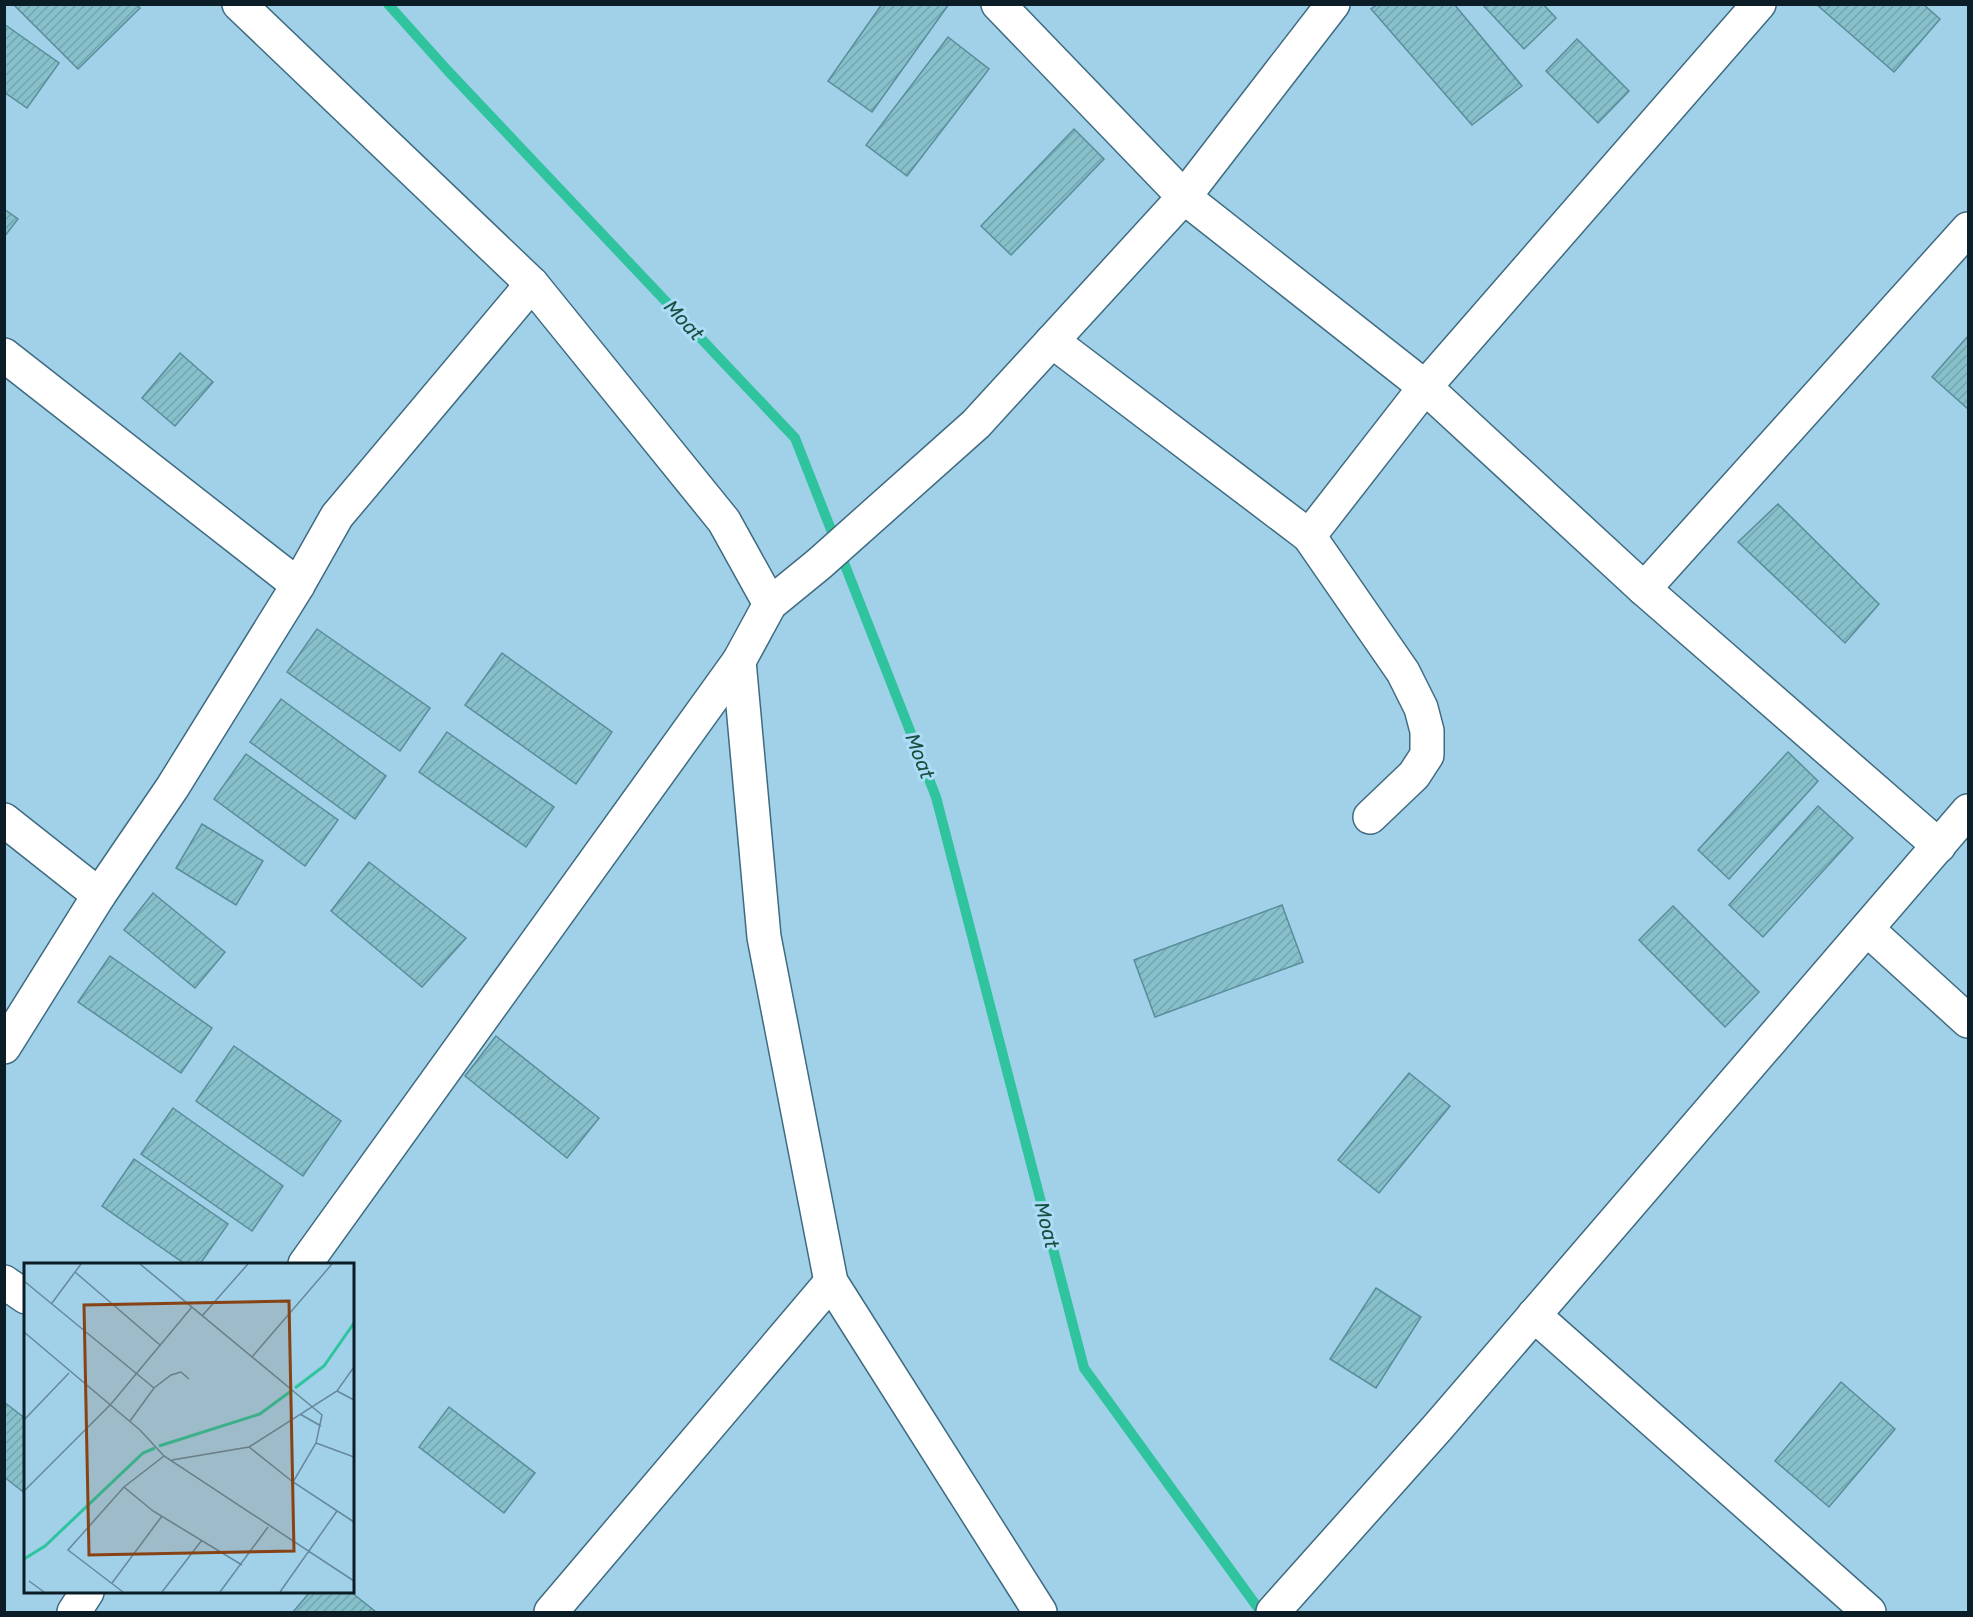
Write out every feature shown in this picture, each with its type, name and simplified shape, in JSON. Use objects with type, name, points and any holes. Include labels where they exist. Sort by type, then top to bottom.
[{"type":"street","points":[[239,4],[532,284],[724,521],[770,604]]},
{"type":"street","points":[[998,4],[1184,197],[1425,387],[1644,589],[1939,846]]},
{"type":"street","points":[[305,1263],[740,661],[770,604],[819,564],[976,424],[1184,197],[1333,4]]},
{"type":"street","points":[[1309,536],[1425,387],[1759,4]]},
{"type":"street","points":[[1644,589],[1968,229]]},
{"type":"street","points":[[4,1047],[99,895],[172,788],[298,585],[337,516],[532,284]]},
{"type":"street","points":[[1052,341],[1309,536],[1403,672],[1421,708],[1427,731],[1426,755],[1414,775],[1370,817]]},
{"type":"street","points":[[4,355],[298,585]]},
{"type":"street","points":[[740,661],[764,937],[831,1282],[1040,1612]]},
{"type":"street","points":[[1273,1612],[1438,1427],[1968,811]]},
{"type":"street","points":[[4,820],[99,895]]},
{"type":"street","points":[[1868,929],[1968,1021]]},
{"type":"street","points":[[4,1282],[24,1296]]},
{"type":"street","points":[[551,1612],[831,1282]]},
{"type":"street","points":[[1534,1315],[1869,1612]]},
{"type":"street","points":[[75,1612],[86,1593]]},
{"type":"building","points":[[13,4],[136,4],[140,8],[78,69]]},
{"type":"building","points":[[882,4],[949,4],[872,112],[828,81]]},
{"type":"building","points":[[1378,4],[1454,4],[1522,86],[1472,125],[1371,9]]},
{"type":"building","points":[[1482,4],[1543,4],[1556,18],[1524,49]]},
{"type":"building","points":[[1816,4],[1923,4],[1940,19],[1894,72]]},
{"type":"building","points":[[4,24],[59,63],[27,108],[4,92]]},
{"type":"building","points":[[948,37],[989,69],[907,176],[866,145]]},
{"type":"building","points":[[1577,39],[1629,91],[1598,123],[1546,71]]},
{"type":"building","points":[[1074,129],[1104,159],[1011,255],[981,226]]},
{"type":"building","points":[[4,209],[18,219],[4,237]]},
{"type":"building","points":[[1968,336],[1968,409],[1932,377]]},
{"type":"building","points":[[180,353],[213,382],[175,426],[142,398]]},
{"type":"building","points":[[1778,504],[1879,604],[1845,643],[1738,542]]},
{"type":"building","points":[[317,629],[430,708],[400,751],[287,672]]},
{"type":"building","points":[[502,653],[612,732],[576,784],[465,705]]},
{"type":"building","points":[[281,699],[386,776],[355,819],[250,742]]},
{"type":"building","points":[[447,732],[554,807],[526,847],[419,772]]},
{"type":"building","points":[[1788,752],[1818,781],[1729,879],[1698,850]]},
{"type":"building","points":[[246,754],[338,820],[305,866],[214,799]]},
{"type":"building","points":[[1818,806],[1853,838],[1763,937],[1729,905]]},
{"type":"building","points":[[202,824],[263,861],[236,905],[176,868]]},
{"type":"building","points":[[369,862],[466,938],[422,987],[331,911]]},
{"type":"building","points":[[153,893],[225,952],[195,988],[124,930]]},
{"type":"building","points":[[1282,905],[1303,962],[1155,1017],[1134,960]]},
{"type":"building","points":[[1673,906],[1759,992],[1725,1027],[1639,940]]},
{"type":"building","points":[[110,956],[212,1028],[181,1073],[78,1002]]},
{"type":"building","points":[[496,1036],[599,1118],[567,1158],[465,1076]]},
{"type":"building","points":[[234,1046],[341,1121],[303,1176],[196,1101]]},
{"type":"building","points":[[1409,1073],[1450,1106],[1379,1193],[1338,1160]]},
{"type":"building","points":[[173,1108],[283,1186],[252,1231],[141,1154]]},
{"type":"building","points":[[134,1159],[228,1224],[201,1263],[184,1263],[102,1206]]},
{"type":"building","points":[[1376,1288],[1421,1317],[1376,1388],[1330,1359]]},
{"type":"building","points":[[1841,1382],[1895,1429],[1829,1507],[1775,1461]]},
{"type":"building","points":[[4,1402],[24,1417],[24,1492],[4,1477]]},
{"type":"building","points":[[449,1407],[535,1473],[504,1513],[419,1447]]},
{"type":"building","points":[[309,1593],[352,1593],[376,1612],[293,1612]]},
{"type":"waterway","name":"Moat","points":[[388,4],[448,71],[795,438],[936,797],[1084,1368],[1261,1612]]}]
